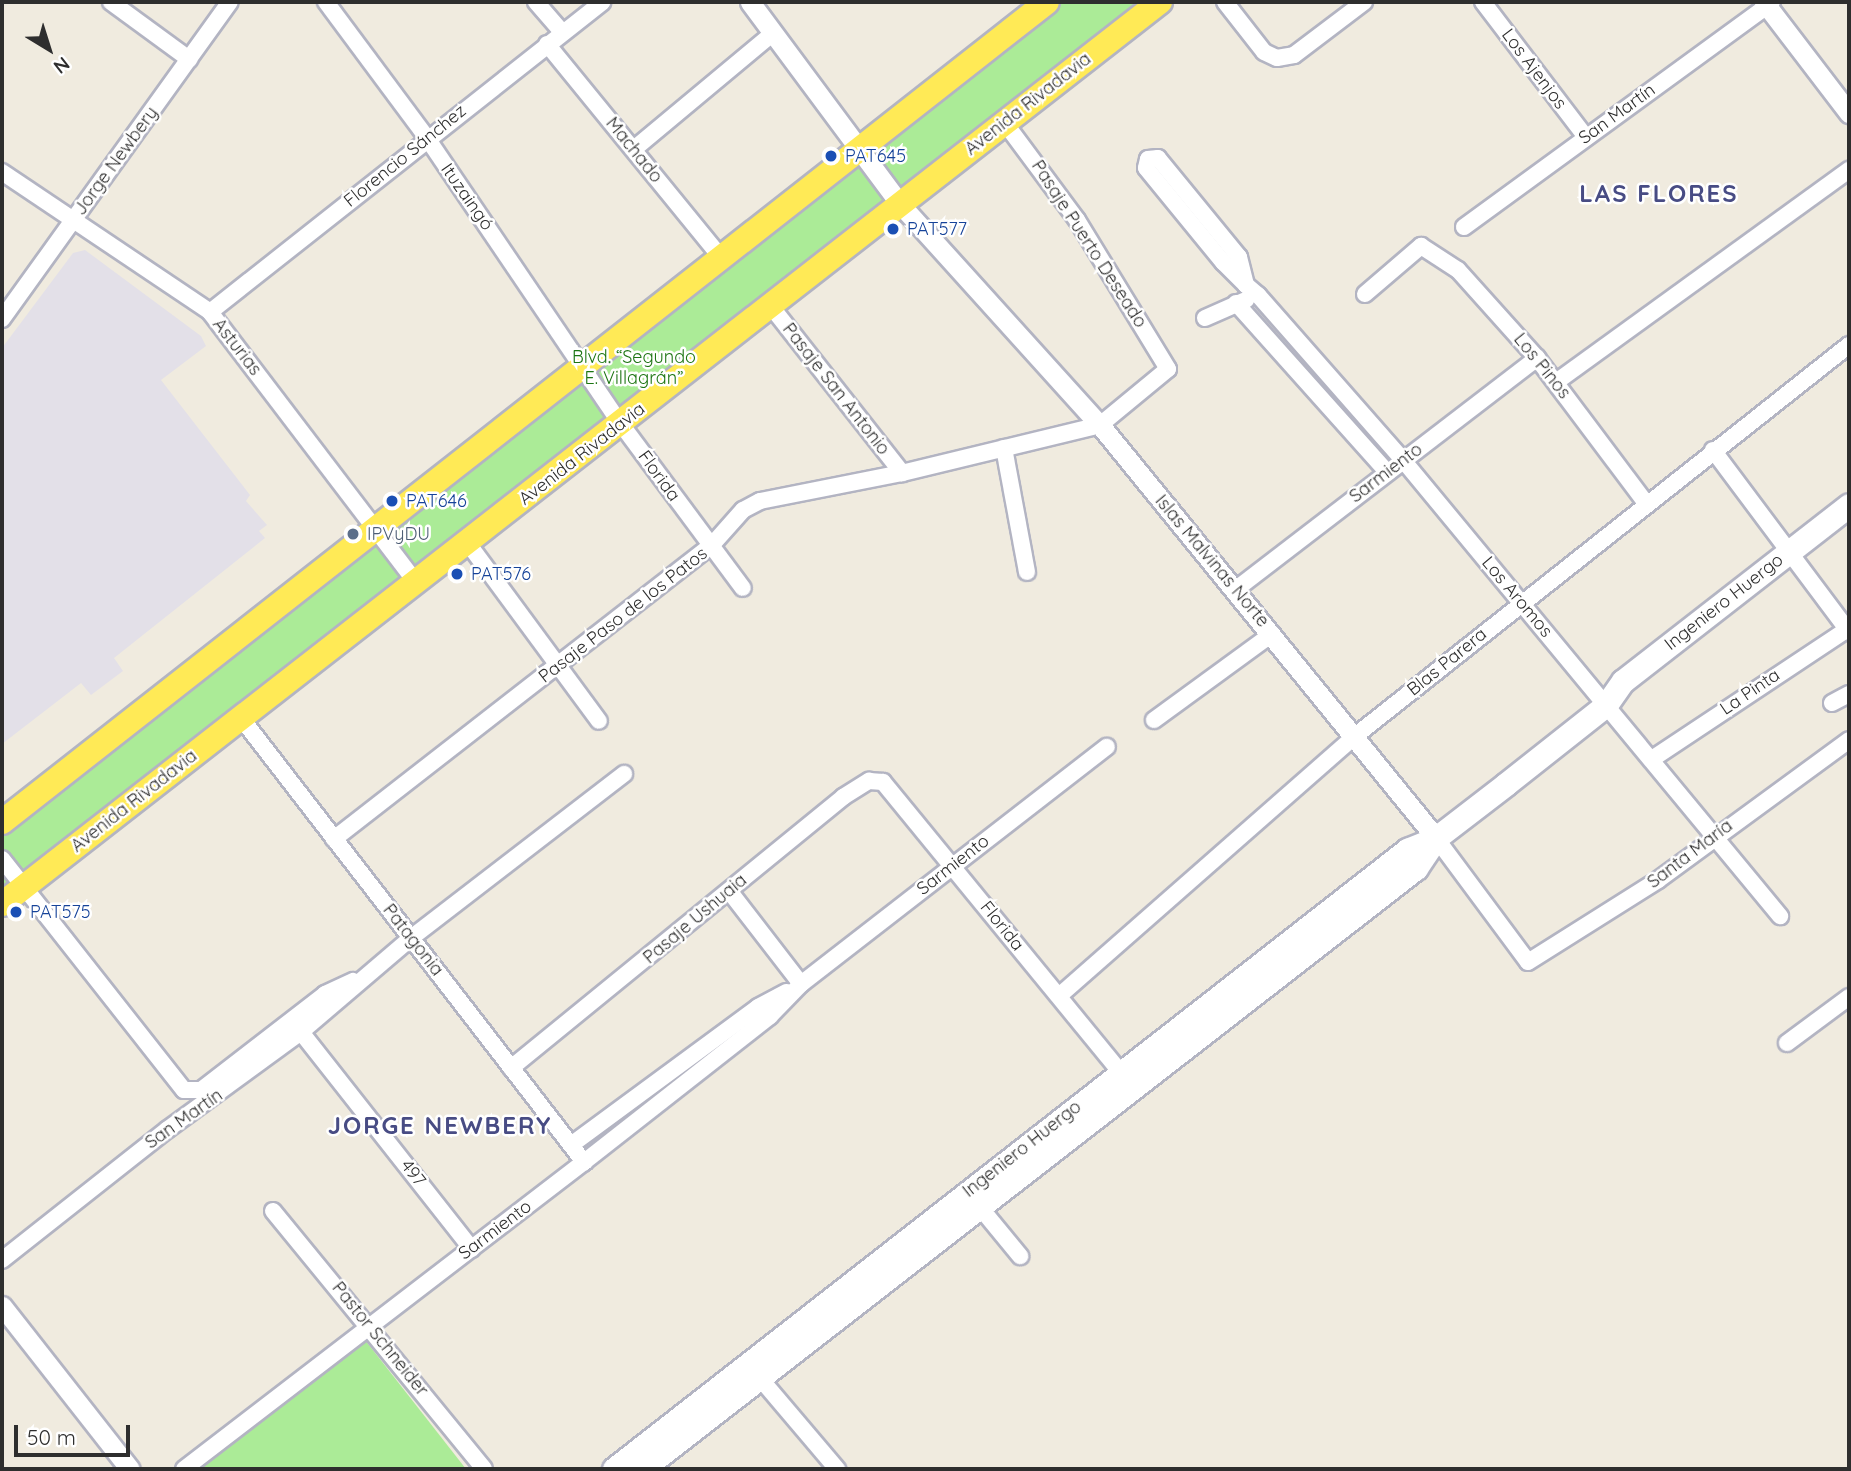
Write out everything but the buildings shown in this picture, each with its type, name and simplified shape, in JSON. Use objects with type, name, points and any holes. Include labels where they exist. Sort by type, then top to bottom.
[{"type":"main road","name":"Avenida Rivadavia","points":[[2,904],[1160,2]]},
{"type":"main road","points":[[2,822],[583,365],[1032,6]]},
{"type":"main road","name":"Ingeniero Huergo","points":[[614,1469],[1407,850],[1436,838],[1606,705],[1631,694],[1795,557],[1849,505]]},
{"type":"main road","name":"Ingeniero Huergo","points":[[1795,557],[1849,526]]},
{"type":"main road","name":"Ingeniero Huergo","points":[[642,1469],[1416,868],[1436,838]]},
{"type":"street","points":[[111,2],[189,59]]},
{"type":"street","name":"Jorge Newbery","points":[[2,319],[230,2]]},
{"type":"street","name":"Ituzaingó","points":[[326,2],[427,138],[603,396]]},
{"type":"street","points":[[536,2],[562,32]]},
{"type":"street","name":"Florencio Sánchez","points":[[210,312],[602,2]]},
{"type":"street","name":"Islas Malvinas Norte","points":[[750,2],[900,204],[1100,425],[1355,736],[1436,838],[1528,962]]},
{"type":"street","points":[[1224,2],[1264,52],[1277,58],[1294,55],[1364,2]]},
{"type":"street","name":"Los Ajenjos","points":[[1483,2],[1586,137]]},
{"type":"street","points":[[1768,3],[1849,113]]},
{"type":"street","name":"San Martín","points":[[1464,227],[1768,3]]},
{"type":"street","points":[[634,149],[773,33]]},
{"type":"street","name":"Machado","points":[[547,44],[720,256]]},
{"type":"street","name":"Pasaje Puerto Deseado","points":[[1004,123],[1077,220],[1168,369]]},
{"type":"street","name":"Los Aromos","points":[[1252,290],[1239,257],[1158,158],[1148,159],[1146,168],[1252,290],[1403,460],[1715,834],[1780,916]]},
{"type":"street","points":[[1556,382],[1849,170]]},
{"type":"street","name":"Asturias","points":[[2,172],[72,223],[210,312],[416,582]]},
{"type":"street","name":"Los Pinos","points":[[1365,294],[1421,246],[1467,277],[1537,358],[1646,503]]},
{"type":"street","points":[[1205,318],[1236,303],[1252,290]]},
{"type":"street","points":[[1236,303],[1387,472]]},
{"type":"street","name":"Pasaje San Antonio","points":[[770,304],[902,473]]},
{"type":"street","name":"Blas Parera","points":[[1059,996],[1355,736],[1520,602],[1849,345]]},
{"type":"street","name":"Sarmiento","points":[[1234,590],[1537,358]]},
{"type":"street","name":"Pasaje Paso de los Patos","points":[[334,839],[711,546],[743,510],[760,501],[902,473],[1100,425],[1168,369]]},
{"type":"street","name":"Florida","points":[[603,396],[743,588]]},
{"type":"street","points":[[1004,448],[1027,572]]},
{"type":"street","points":[[1713,450],[1849,630]]},
{"type":"street","points":[[467,542],[599,722]]},
{"type":"street","name":"La Pinta","points":[[1653,760],[1849,630]]},
{"type":"street","points":[[1154,720],[1272,634]]},
{"type":"street","points":[[1832,703],[1849,694]]},
{"type":"street","name":"Patagonia","points":[[242,719],[584,1162]]},
{"type":"street","name":"Santa María","points":[[1528,962],[1658,880],[1715,834],[1849,740]]},
{"type":"street","name":"Sarmiento","points":[[184,1469],[369,1324],[584,1162],[770,1016],[801,984],[1107,747]]},
{"type":"street","name":"San Martín","points":[[2,1260],[168,1129],[301,1032],[411,938],[624,774]]},
{"type":"street","name":"Pasaje Ushuaia","points":[[511,1068],[844,797],[869,782],[883,782]]},
{"type":"street","name":"Florida","points":[[883,782],[1120,1072]]},
{"type":"street","points":[[2,859],[23,887]]},
{"type":"street","name":"San Martín","points":[[23,887],[184,1090],[201,1090],[326,994],[365,976]]},
{"type":"street","points":[[730,892],[801,984]]},
{"type":"street","name":"Sarmiento","points":[[571,1145],[758,1007],[801,984]]},
{"type":"street","points":[[1787,1043],[1849,997]]},
{"type":"street","name":"497","points":[[301,1032],[472,1249]]},
{"type":"street","points":[[979,1206],[1020,1256]]},
{"type":"street","name":"Pastor Schneider","points":[[273,1212],[369,1324],[484,1469]]},
{"type":"street","points":[[2,1306],[130,1469]]},
{"type":"street","points":[[759,1377],[837,1469]]},
{"type":"shaded area","points":[[85,250],[201,336],[206,346],[161,380],[250,495],[246,501],[267,525],[259,531],[265,538],[114,658],[123,671],[91,695],[81,683],[2,744],[2,348],[73,253]]},
{"type":"green space","name":"Blvd. “Segundo E. Villagrán”","points":[[1047,2],[1160,2],[2,904],[2,822]]},
{"type":"green space","points":[[365,1340],[466,1469],[200,1469]]},
{"type":"place","name":"PAT645","points":[[831,156]]},
{"type":"place","name":"PAT577","points":[[893,229]]},
{"type":"place","name":"PAT646","points":[[392,501]]},
{"type":"place","name":"IPVyDU","points":[[353,534]]},
{"type":"place","name":"PAT576","points":[[457,574]]},
{"type":"place","name":"PAT575","points":[[16,912]]},
{"type":"district","name":"LAS FLORES","points":[[1659,194]]},
{"type":"district","name":"JORGE NEWBERY","points":[[440,1126]]}]
